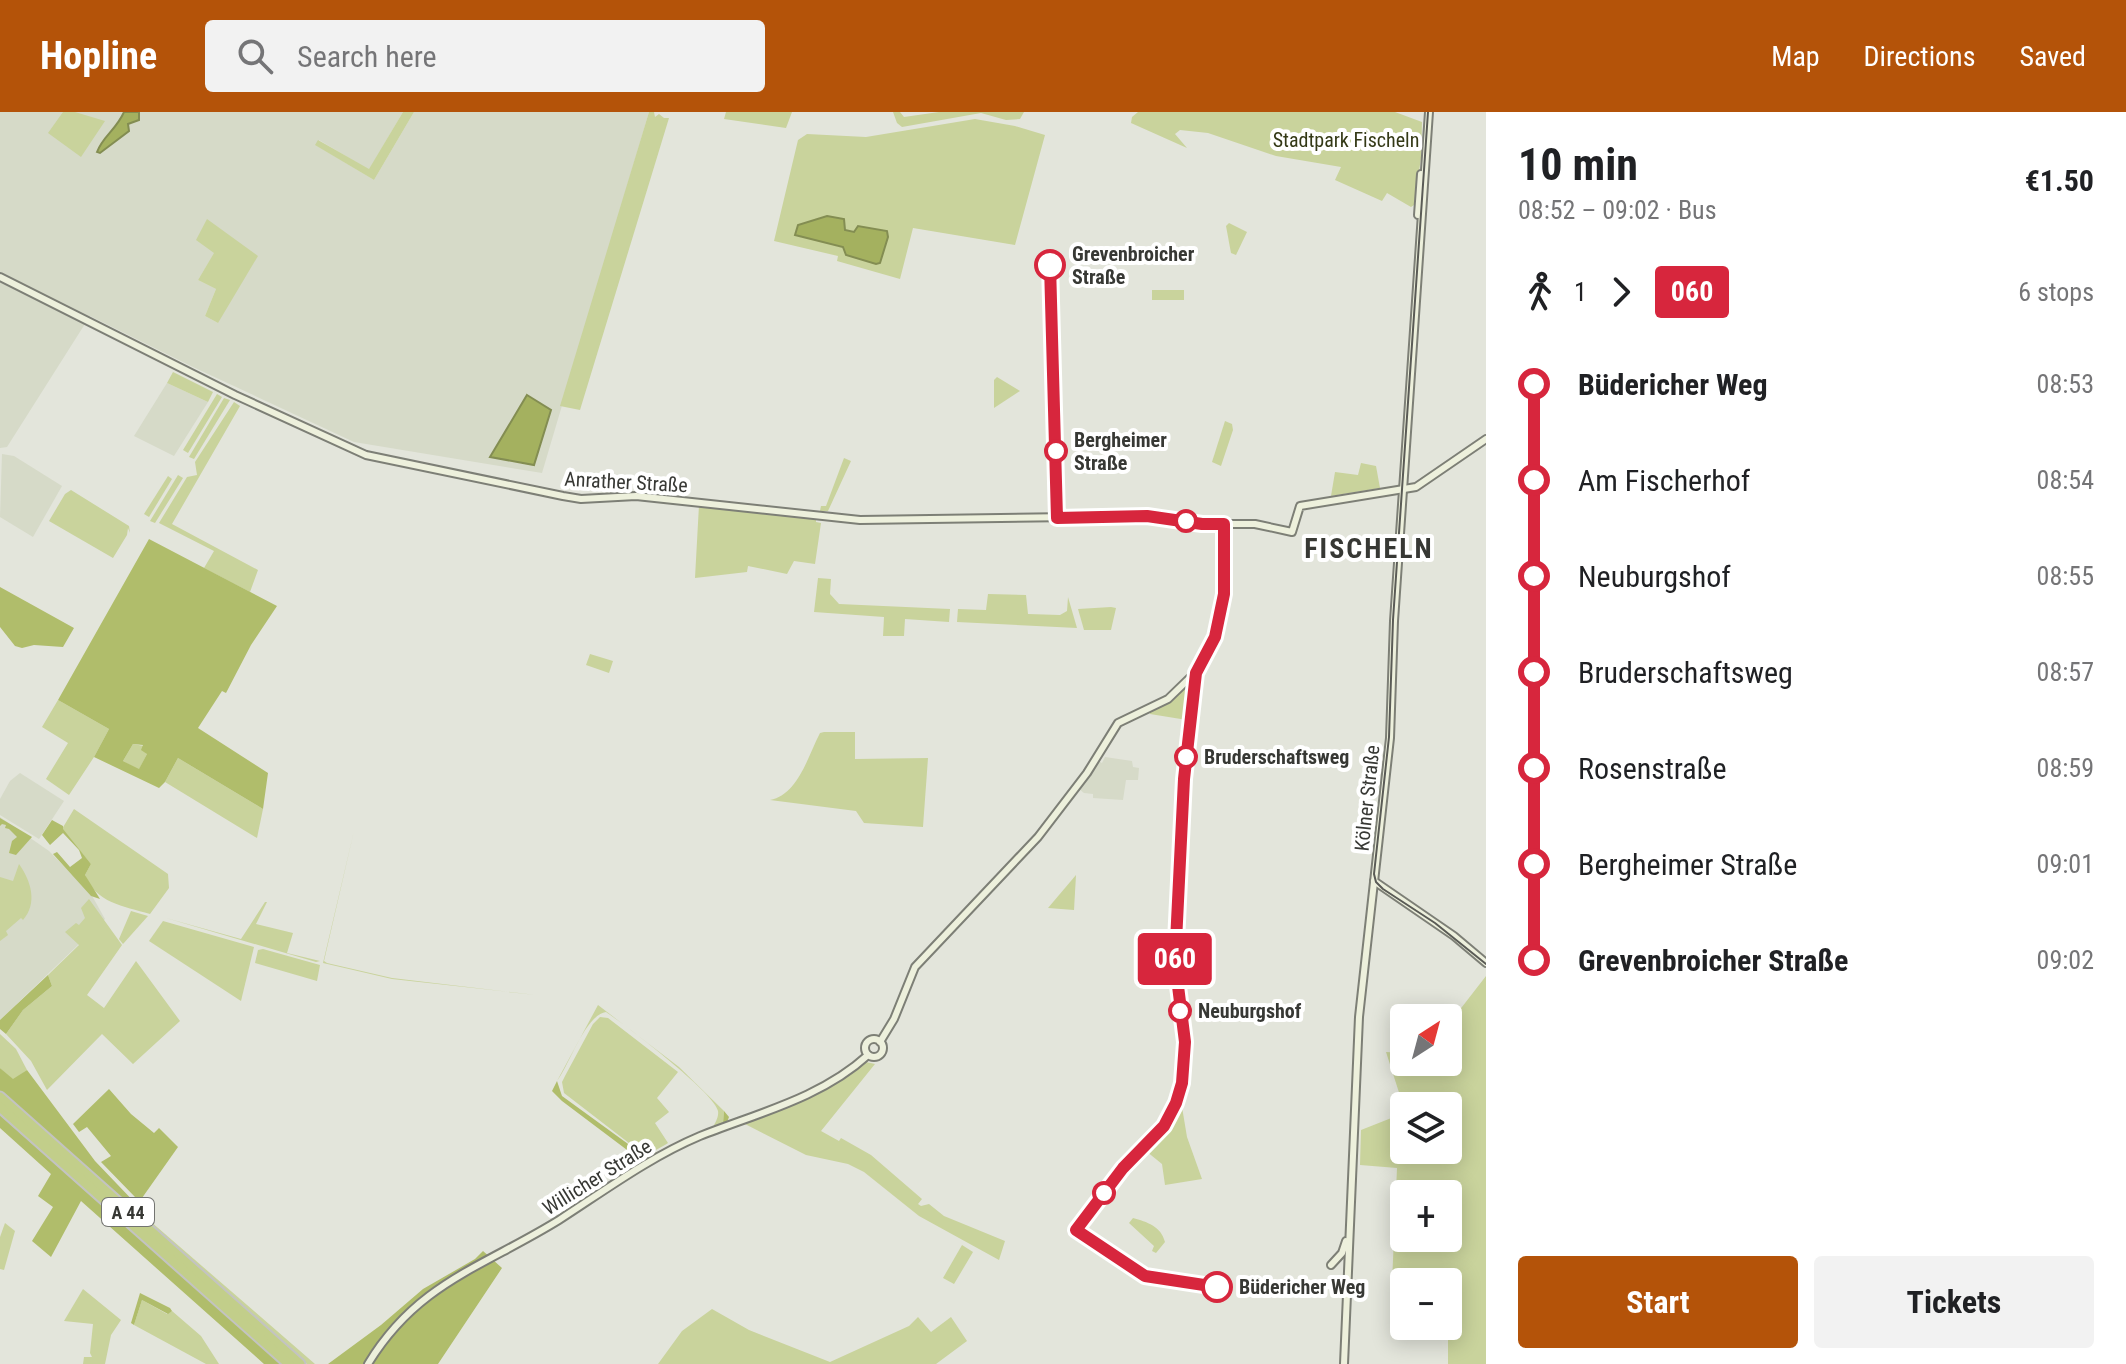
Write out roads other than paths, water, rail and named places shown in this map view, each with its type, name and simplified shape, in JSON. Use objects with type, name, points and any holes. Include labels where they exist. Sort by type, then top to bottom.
[{"type":"highway","name":"A 44","points":[[0,1097],[300,1364]]},
{"type":"highway","name":"A 44","points":[[0,1107],[289,1364]]},
{"type":"main road","name":"Kölner Straße","points":[[1344,1364],[1361,991],[1390,738],[1393,631],[1420,236],[1418,201],[1429,112]]},
{"type":"main road","name":"Anrather Straße","points":[[0,277],[350,449],[380,459],[581,499],[636,496],[860,520],[1147,516],[1202,524],[1255,524],[1292,532],[1298,508],[1403,489]]},
{"type":"main road","points":[[1403,489],[1420,485],[1486,439]]},
{"type":"main road","points":[[880,1042],[894,1019],[915,967],[1031,845],[1087,773],[1118,723],[1168,699],[1192,678],[1212,646],[1221,613],[1225,571],[1224,524]]},
{"type":"main road","points":[[1374,881],[1454,936],[1486,963]]},
{"type":"main road","points":[[1373,893],[1378,888],[1385,888]]},
{"type":"main road","points":[[872,1040],[880,1042],[883,1048],[881,1054],[875,1057],[868,1055],[865,1048],[867,1043],[872,1040]]},
{"type":"main road","name":"Willicher Straße","points":[[368,1364],[405,1315],[446,1282],[525,1240],[667,1153],[699,1137],[809,1094],[868,1055]]},
{"type":"main road","points":[[1331,1265],[1342,1253],[1349,1234]]},
{"type":"tram line","points":[[1428,112],[1393,620],[1389,737],[1374,874],[1376,882],[1383,889],[1435,923],[1486,964]]},
{"type":"place","name":"Grevenbroicher Straße","points":[[1050,265]]},
{"type":"place","name":"Bergheimer Straße","points":[[1056,451]]},
{"type":"place","name":"Bruderschaftsweg","points":[[1186,757]]},
{"type":"place","name":"Neuburgshof","points":[[1180,1011]]},
{"type":"place","name":"Büdericher Weg","points":[[1217,1287]]},
{"type":"district","name":"FISCHELN","points":[[1369,548]]},
{"type":"park label","name":"Stadtpark Fischeln","points":[[1346,140]]}]
